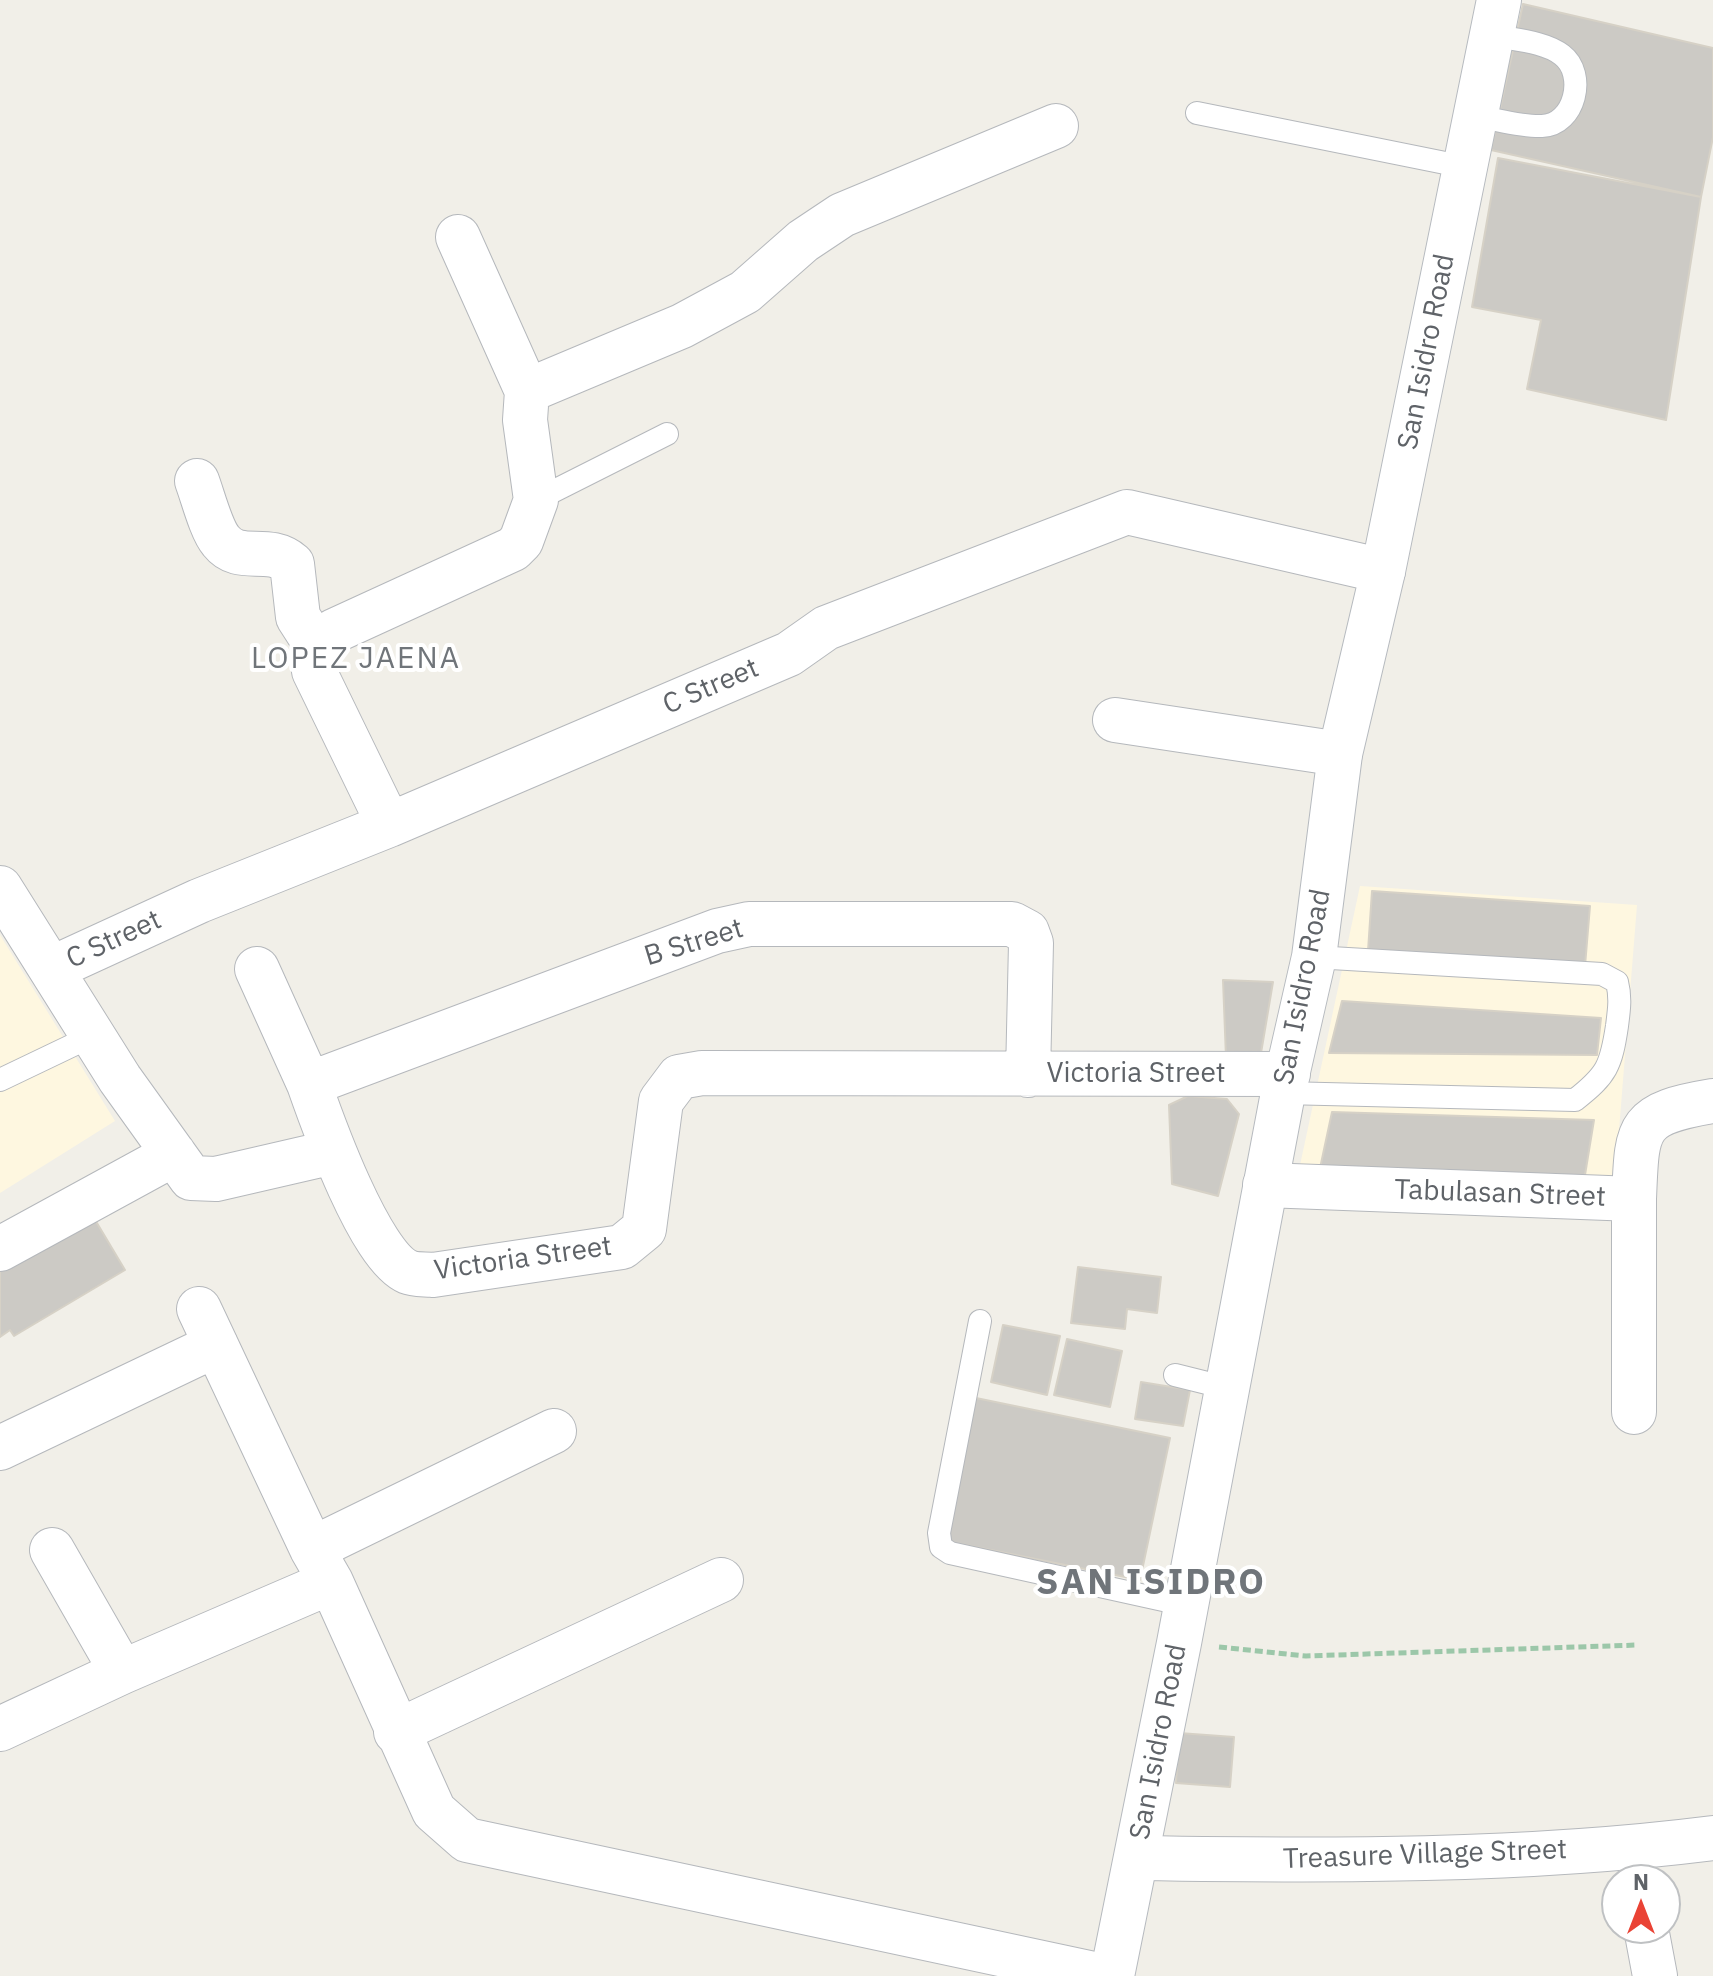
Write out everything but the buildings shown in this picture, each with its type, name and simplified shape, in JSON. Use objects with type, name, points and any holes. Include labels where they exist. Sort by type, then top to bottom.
[{"type":"street","name":"San Isidro Road","points":[[1112,1976],[1265,1185],[1314,957],[1340,754],[1383,571],[1495,18]]},
{"type":"street","points":[[527,391],[682,326],[745,292],[803,241],[842,215],[1056,126]]},
{"type":"street","points":[[389,825],[314,671],[316,645],[334,631],[513,549],[521,541],[536,500],[525,420],[527,391],[458,237]]},
{"type":"street","points":[[197,481],[220,541],[236,553],[280,554],[292,564],[298,617],[316,645]]},
{"type":"street","name":"C Street","points":[[53,968],[199,901],[389,825],[789,654],[826,628],[1127,512],[1383,571]]},
{"type":"street","points":[[1115,720],[1340,754]]},
{"type":"street","points":[[0,888],[120,1079],[191,1178],[216,1179],[333,1152],[309,1084],[257,969]]},
{"type":"street","name":"B Street","points":[[309,1084],[717,931],[749,924],[1012,924],[1027,932],[1031,943],[1028,1075]]},
{"type":"street","name":"Victoria Street","points":[[333,1152],[385,1254],[408,1272],[433,1275],[622,1247],[644,1229],[661,1101],[679,1077],[702,1073],[1028,1075],[1286,1083]]},
{"type":"street","name":"Tabulasan Street","points":[[1265,1185],[1634,1199],[1636,1147],[1642,1129],[1655,1118],[1687,1105],[1713,1101]]},
{"type":"street","points":[[0,1249],[174,1154]]},
{"type":"street","points":[[1634,1199],[1634,1412]]},
{"type":"street","points":[[0,1448],[207,1327],[434,1811],[467,1840],[1103,1976]]},
{"type":"street","points":[[0,1729],[122,1672],[321,1566],[554,1431]]},
{"type":"street","points":[[52,1550],[122,1672]]},
{"type":"street","points":[[396,1732],[721,1580]]},
{"type":"street","name":"Treasure Village Street","points":[[1137,1858],[1633,1864],[1713,1838]]},
{"type":"street","points":[[1649,1944],[1655,1976]]},
{"type":"lane","points":[[1475,116],[1543,126],[1559,122],[1571,108],[1574,77],[1569,62],[1562,54],[1537,45],[1495,18]]},
{"type":"lane","points":[[1197,113],[1465,167]]},
{"type":"lane","points":[[536,500],[667,434]]},
{"type":"lane","points":[[1286,1083],[1575,1100],[1596,1083],[1612,1060],[1621,997],[1617,982],[1602,974],[1314,957]]},
{"type":"lane","points":[[0,1080],[94,1035]]},
{"type":"lane","points":[[980,1321],[939,1533],[941,1547],[950,1553],[1186,1605]]},
{"type":"lane","points":[[1175,1375],[1227,1388]]},
{"type":"path","points":[[1213,1647],[1306,1656],[1638,1645]]},
{"type":"shaded area","points":[[1360,886],[1637,905],[1614,1193],[1297,1179]]},
{"type":"shaded area","points":[[0,935],[115,1121],[0,1193]]},
{"type":"district","name":"LOPEZ JAENA","points":[[356,659]]},
{"type":"district","name":"SAN ISIDRO","points":[[1151,1584]]}]
